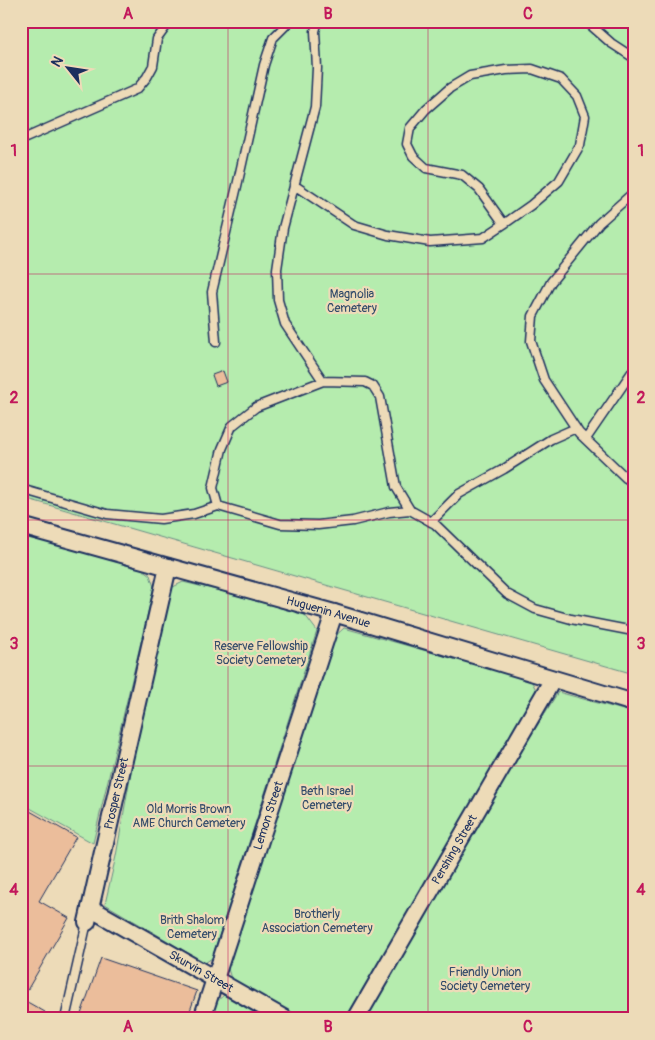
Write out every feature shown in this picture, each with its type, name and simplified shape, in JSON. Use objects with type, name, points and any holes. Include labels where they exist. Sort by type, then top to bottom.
[{"type":"street","name":"Huguenin Avenue","points":[[21,526],[334,613],[634,703]]},
{"type":"street","name":"Prosper Street","points":[[89,915],[168,567]]},
{"type":"street","name":"Lemon Street","points":[[202,1019],[334,613]]},
{"type":"street","name":"Pershing Street","points":[[356,1019],[553,679]]},
{"type":"street","name":"Skurvin Street","points":[[89,915],[215,979],[285,1019]]},
{"type":"lane","points":[[21,140],[137,89],[148,77],[153,66],[157,39],[170,21]]},
{"type":"lane","points":[[216,342],[212,292],[264,64],[273,38],[290,21]]},
{"type":"lane","points":[[318,21],[315,31],[317,68],[314,107],[283,228],[277,269],[278,300],[285,324],[323,381]]},
{"type":"lane","points":[[586,21],[611,43],[634,58]]},
{"type":"lane","points":[[294,185],[354,225],[388,235],[430,242],[483,238],[504,224],[560,181],[580,144],[585,116],[577,96],[562,80],[532,69],[506,70],[470,76],[450,88],[426,108],[410,128],[407,144],[413,156],[426,168],[462,175],[479,189],[504,224]]},
{"type":"lane","points":[[634,192],[599,223],[550,282],[533,316],[531,341],[544,380],[576,428],[626,478],[634,482]]},
{"type":"lane","points":[[586,440],[634,369]]},
{"type":"lane","points":[[218,506],[213,488],[222,448],[232,426],[256,407],[323,381],[365,382],[373,386],[380,397],[396,487],[410,510],[431,522],[507,594],[535,609],[571,619],[634,632]]},
{"type":"lane","points":[[431,522],[459,494],[504,469],[551,439],[576,428]]},
{"type":"lane","points":[[21,489],[107,514],[161,519],[194,514],[218,506],[280,524],[308,525],[353,521],[389,512],[410,510]]},
{"type":"lane","name":"Prosper Street","points":[[65,1019],[89,915]]},
{"type":"green space","name":"Magnolia Cemetery","points":[[21,21],[634,21],[634,674],[21,497]]},
{"type":"green space","points":[[21,535],[142,569],[150,575],[154,587],[93,843],[21,803]]},
{"type":"green space","points":[[183,582],[305,615],[317,631],[212,958],[205,963],[105,904],[116,856],[140,722],[171,588]]},
{"type":"green space","points":[[344,628],[531,680],[537,692],[345,1019],[301,1019],[231,979],[227,965],[333,638]]},
{"type":"green space","name":"Friendly Union Society Cemetery","points":[[558,692],[634,713],[634,1019],[366,1019],[471,833]]},
{"type":"green space","points":[[224,995],[267,1019],[210,1019],[215,1003]]},
{"type":"building","points":[[223,371],[227,382],[216,386],[212,375]]},
{"type":"building","points":[[21,806],[76,837],[39,901],[69,918],[22,999],[45,1012],[41,1019],[21,1019]]},
{"type":"building","points":[[101,958],[197,991],[187,1019],[84,1019],[80,1017]]},
{"type":"park label","name":"Reserve Fellowship Society Cemetery","points":[[261,653]]},
{"type":"park label","name":"Beth Israel Cemetery","points":[[327,798]]},
{"type":"park label","name":"Old Morris Brown AME Church Cemetery","points":[[189,816]]},
{"type":"park label","name":"Brotherly Association Cemetery","points":[[317,921]]},
{"type":"park label","name":"Brith Shalom Cemetery","points":[[192,927]]}]
